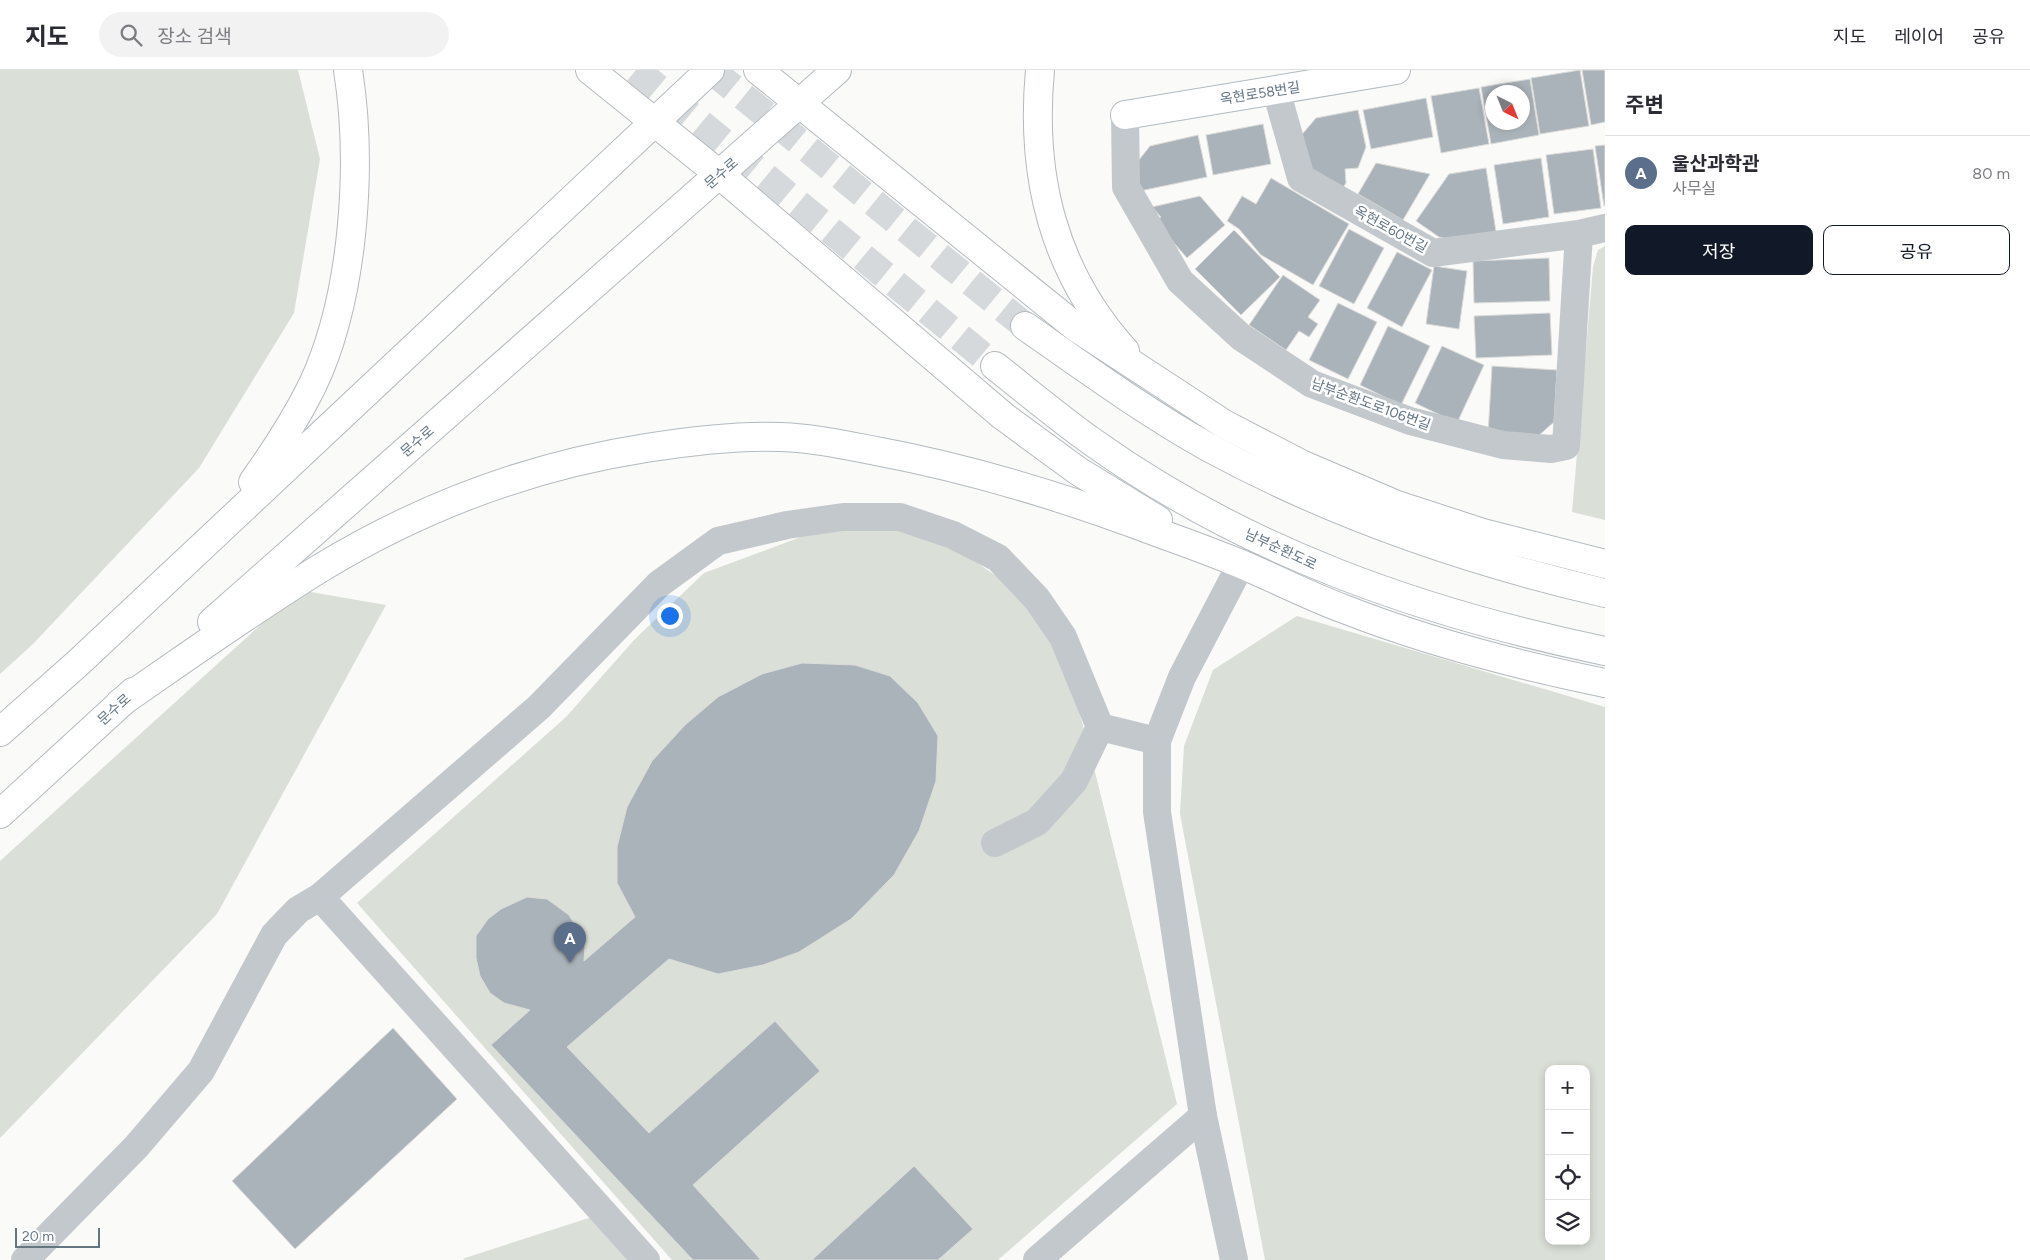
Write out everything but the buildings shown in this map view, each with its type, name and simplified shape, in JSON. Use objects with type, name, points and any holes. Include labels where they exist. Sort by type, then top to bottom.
[{"type":"main road","points":[[208,540],[256,479],[290,426],[313,384],[328,344],[341,293],[350,243],[355,128],[348,70]]},
{"type":"main road","points":[[590,70],[719,174],[1002,416],[1078,471],[1157,519],[1241,564]]},
{"type":"main road","points":[[0,732],[78,663],[654,120],[710,70]]},
{"type":"main road","points":[[758,70],[1077,328],[1224,424],[1301,464],[1397,505],[1483,533],[1605,564]]},
{"type":"main road","name":"문수로","points":[[0,814],[120,703],[837,70]]},
{"type":"main road","points":[[1040,70],[1036,109],[1039,156],[1044,194],[1054,229],[1070,271],[1091,308],[1148,376]]},
{"type":"main road","name":"옥현로58번길","points":[[1125,115],[1396,70]]},
{"type":"main road","points":[[1025,326],[1130,400],[1208,446],[1287,487],[1385,529],[1476,559],[1605,593]]},
{"type":"main road","name":"남부순환도로","points":[[995,366],[1094,443],[1174,494],[1259,540],[1361,584],[1446,612],[1544,638],[1605,651]]},
{"type":"main road","points":[[120,703],[233,625],[322,567],[420,516],[489,487],[546,468],[606,454],[715,439],[782,437],[845,445],[929,461],[1092,508],[1241,564],[1345,610],[1433,639],[1539,669],[1605,683]]},
{"type":"street","name":"옥현로60번길","points":[[1276,90],[1301,178],[1433,253],[1579,234],[1605,228]]},
{"type":"street","name":"남부순환도로106번길","points":[[1125,115],[1126,187],[1180,281],[1241,338],[1312,384],[1410,422],[1503,445],[1551,449],[1566,446],[1579,234]]},
{"type":"street","points":[[25,1260],[136,1147],[202,1072],[274,935],[298,910],[320,897],[539,707],[659,584],[718,541],[786,525],[843,517],[900,517],[953,535],[998,558],[1037,599],[1063,637],[1100,727],[1074,780],[1037,822],[994,843]]},
{"type":"street","points":[[1234,1260],[1203,1116],[1157,812],[1157,741],[1182,677],[1241,564]]},
{"type":"street","points":[[1100,727],[1157,741]]},
{"type":"street","points":[[320,897],[646,1260]]},
{"type":"street","points":[[1037,1260],[1203,1116]]},
{"type":"shaded area","points":[[0,70],[298,70],[320,159],[294,313],[199,468],[33,644],[0,674]]},
{"type":"shaded area","points":[[1605,246],[1605,520],[1572,512],[1593,267],[1598,250]]},
{"type":"shaded area","points":[[876,527],[938,536],[1021,593],[1059,645],[1074,691],[1096,776],[1177,1104],[998,1260],[672,1260],[357,903],[566,717],[635,639],[704,573],[806,535]]},
{"type":"shaded area","points":[[299,590],[386,605],[217,914],[0,1138],[0,861]]},
{"type":"shaded area","points":[[1297,616],[1605,707],[1605,1260],[1265,1260],[1180,814],[1184,746],[1213,670]]},
{"type":"shaded area","points":[[595,1216],[629,1260],[463,1260],[465,1258]]},
{"type":"tunnel","points":[[636,70],[995,366]]},
{"type":"tunnel","points":[[711,70],[1025,326]]},
{"type":"place","name":"울산과학관","points":[[570,963]]}]
